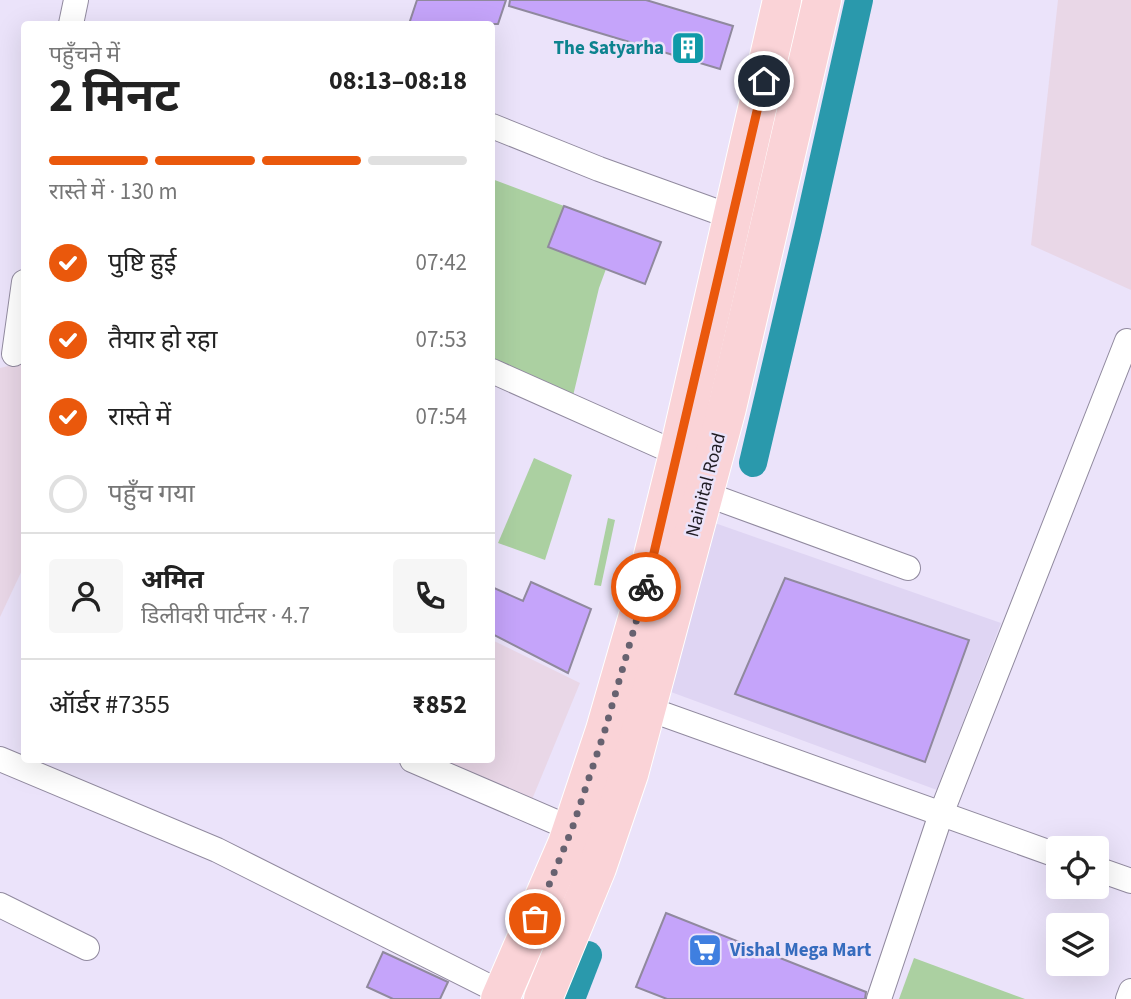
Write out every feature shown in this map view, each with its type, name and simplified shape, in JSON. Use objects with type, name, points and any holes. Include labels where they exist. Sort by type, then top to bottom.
[{"type":"highway","name":"Nainital Road","points":[[543,999],[597,868],[629,774],[646,708],[677,530],[691,473],[732,217],[782,0]]},
{"type":"highway","name":"Nainital Road","points":[[691,473],[727,408],[822,0]]},
{"type":"highway","name":"Nainital Road","points":[[501,996],[572,829],[605,730],[639,612],[677,530]]},
{"type":"street","points":[[72,21],[76,0]]},
{"type":"street","points":[[495,127],[598,169],[732,217]]},
{"type":"street","points":[[13,355],[21,302]]},
{"type":"street","points":[[879,999],[941,814],[1127,341]]},
{"type":"street","points":[[495,373],[691,473],[908,568]]},
{"type":"street","points":[[646,708],[1046,851]]},
{"type":"street","points":[[0,759],[217,850],[501,996]]},
{"type":"street","points":[[419,763],[572,829]]},
{"type":"street","points":[[1109,873],[1131,881]]},
{"type":"street","points":[[0,905],[87,948]]},
{"type":"street","points":[[1128,999],[1131,990]]},
{"type":"shaded area","points":[[1058,0],[1131,0],[1131,290],[1031,245]]},
{"type":"shaded area","points":[[21,363],[21,572],[0,617],[0,368]]},
{"type":"shaded area","points":[[712,522],[1001,623],[937,790],[671,692]]},
{"type":"shaded area","points":[[495,641],[580,683],[531,802],[445,763],[495,763]]},
{"type":"green space","points":[[495,180],[564,206],[548,247],[606,269],[572,400],[495,363]]},
{"type":"green space","points":[[534,458],[572,475],[545,560],[498,543]]},
{"type":"green space","points":[[608,518],[615,520],[601,586],[594,585]]},
{"type":"green space","points":[[914,958],[1025,999],[899,999]]},
{"type":"building","points":[[417,0],[506,0],[498,24],[495,24],[495,21],[410,21]]},
{"type":"building","name":"The Satyarha","points":[[510,0],[646,0],[733,26],[720,69],[509,6]]},
{"type":"building","points":[[564,206],[661,242],[645,284],[548,247]]},
{"type":"building","points":[[785,578],[969,640],[925,762],[735,694]]},
{"type":"building","points":[[531,582],[591,609],[568,673],[495,636],[495,588],[523,601]]},
{"type":"building","name":"Vishal Mega Mart","points":[[666,913],[866,992],[865,999],[667,999],[636,987]]},
{"type":"building","points":[[383,952],[448,982],[440,999],[393,999],[367,987]]},
{"type":"waterway","points":[[753,463],[859,0]]},
{"type":"waterway","points":[[571,999],[588,955]]},
{"type":"way so far","points":[[535,919],[567,844],[605,730],[646,587]]},
{"type":"place","name":"The Satyarha","points":[[688,48]]},
{"type":"place","name":"Vishal Mega Mart","points":[[705,950]]},
{"type":"route","points":[[646,587],[764,81]]}]
